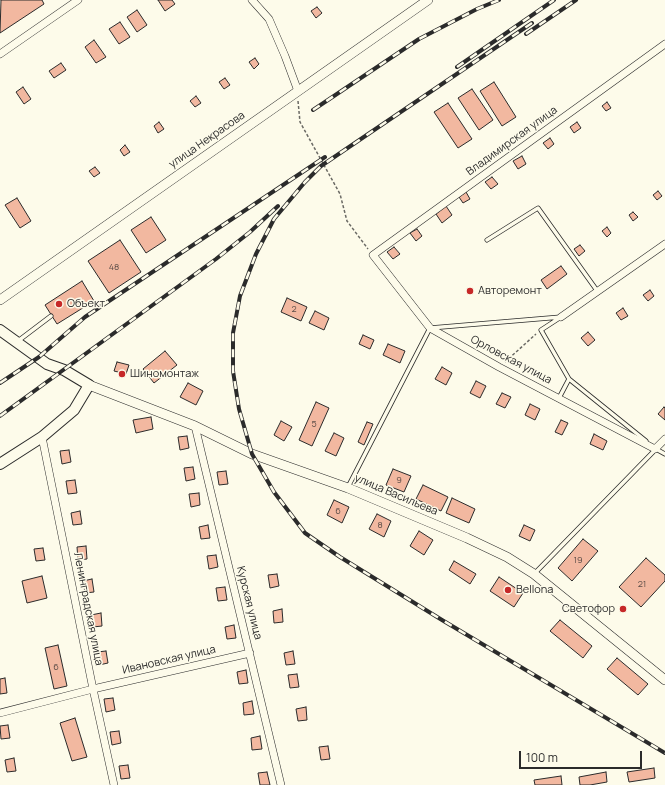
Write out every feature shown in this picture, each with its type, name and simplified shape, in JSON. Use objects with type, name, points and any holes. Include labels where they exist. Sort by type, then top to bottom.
[{"type":"main road","points":[[0,330],[18,341],[47,364],[64,370],[89,385],[74,410],[42,437],[0,464]]},
{"type":"street","points":[[0,54],[78,0]]},
{"type":"street","points":[[252,0],[269,19],[298,91]]},
{"type":"street","name":"улица Некрасова","points":[[0,300],[428,0]]},
{"type":"street","name":"Владимирская улица","points":[[373,255],[665,44]]},
{"type":"street","points":[[561,318],[665,244]]},
{"type":"street","name":"Орловская улица","points":[[373,255],[430,328],[499,367],[655,449]]},
{"type":"street","name":"улица Васильева","points":[[89,385],[195,426],[252,454],[348,488],[468,538],[507,557],[534,574],[665,680]]},
{"type":"street","name":"Курская улица","points":[[195,426],[281,785]]},
{"type":"street","name":"Ленинградская улица","points":[[42,437],[114,785]]},
{"type":"street","points":[[655,449],[665,439]]},
{"type":"street","name":"Ивановская улица","points":[[0,713],[93,689],[250,653]]},
{"type":"lane","points":[[487,240],[538,208],[598,292]]},
{"type":"lane","points":[[18,341],[51,316]]},
{"type":"lane","points":[[348,488],[430,328],[561,318]]},
{"type":"lane","points":[[534,574],[655,449],[569,379],[541,330],[561,318]]},
{"type":"lane","points":[[559,398],[569,379]]},
{"type":"lane","name":"Орловская улица","points":[[655,449],[665,454]]},
{"type":"path","points":[[298,91],[300,122],[340,194],[347,221],[373,255]]},
{"type":"path","points":[[499,367],[541,330]]},
{"type":"building","points":[[1,0],[42,0],[44,4],[0,33]]},
{"type":"building","points":[[158,0],[172,0],[175,4],[165,11]]},
{"type":"building","points":[[317,7],[322,13],[316,18],[311,11]]},
{"type":"building","points":[[137,10],[147,25],[137,32],[127,17]]},
{"type":"building","points":[[120,22],[130,37],[119,44],[109,29]]},
{"type":"building","points":[[94,40],[106,57],[96,63],[85,47]]},
{"type":"building","points":[[255,58],[259,64],[254,69],[249,62]]},
{"type":"building","points":[[61,63],[66,70],[54,78],[49,71]]},
{"type":"building","points":[[225,78],[230,85],[224,89],[219,82]]},
{"type":"building","points":[[494,82],[516,117],[502,126],[480,91]]},
{"type":"building","points":[[23,87],[31,99],[24,104],[16,92]]},
{"type":"building","points":[[472,89],[493,120],[479,130],[458,98]]},
{"type":"building","points":[[196,96],[201,103],[195,107],[190,101]]},
{"type":"building","points":[[607,102],[611,108],[606,111],[602,106]]},
{"type":"building","points":[[448,103],[472,139],[458,148],[434,112]]},
{"type":"building","points":[[159,122],[164,129],[158,133],[154,126]]},
{"type":"building","points":[[577,122],[581,128],[574,133],[570,127]]},
{"type":"building","points":[[550,138],[554,144],[548,149],[543,143]]},
{"type":"building","points":[[125,145],[130,152],[124,156],[120,150]]},
{"type":"building","points":[[522,156],[526,164],[518,169],[513,161]]},
{"type":"building","points":[[95,167],[100,173],[94,177],[89,171]]},
{"type":"building","points":[[492,177],[498,184],[491,189],[485,182]]},
{"type":"building","points":[[658,191],[662,196],[657,200],[653,195]]},
{"type":"building","points":[[466,192],[470,199],[463,203],[459,197]]},
{"type":"building","points":[[17,198],[31,221],[20,228],[5,205]]},
{"type":"building","points":[[446,206],[452,215],[442,223],[436,214]]},
{"type":"building","points":[[633,212],[638,217],[633,221],[629,215]]},
{"type":"building","points":[[151,217],[166,240],[146,253],[131,230]]},
{"type":"building","points":[[607,227],[611,233],[607,237],[602,231]]},
{"type":"building","points":[[417,229],[422,236],[416,241],[410,233]]},
{"type":"building","points":[[120,240],[141,272],[109,293],[88,261]]},
{"type":"building","points":[[580,245],[585,251],[579,256],[574,249]]},
{"type":"building","points":[[394,247],[400,254],[393,259],[387,252]]},
{"type":"building","points":[[561,266],[567,274],[547,289],[541,280]]},
{"type":"building","points":[[82,281],[94,301],[57,324],[45,305]]},
{"type":"building","points":[[650,290],[654,296],[648,301],[643,295]]},
{"type":"building","points":[[287,298],[307,307],[301,321],[281,312]]},
{"type":"building","points":[[623,308],[628,316],[621,320],[616,313]]},
{"type":"building","points":[[315,311],[329,318],[324,330],[309,323]]},
{"type":"building","points":[[588,332],[595,340],[588,346],[581,338]]},
{"type":"building","points":[[363,335],[374,340],[370,349],[359,344]]},
{"type":"building","points":[[388,344],[405,351],[400,363],[383,355]]},
{"type":"building","points":[[165,351],[177,365],[154,383],[143,369]]},
{"type":"building","points":[[117,362],[129,365],[126,374],[114,371]]},
{"type":"building","points":[[442,367],[452,373],[446,385],[435,379]]},
{"type":"building","points":[[476,381],[486,386],[480,398],[470,393]]},
{"type":"building","points":[[188,383],[203,391],[196,405],[180,397]]},
{"type":"building","points":[[502,393],[511,397],[505,408],[496,404]]},
{"type":"building","points":[[316,402],[329,408],[312,446],[299,440]]},
{"type":"building","points":[[530,404],[540,409],[535,420],[525,415]]},
{"type":"building","points":[[664,407],[665,408],[665,420],[658,414]]},
{"type":"building","points":[[151,417],[153,429],[136,433],[133,420]]},
{"type":"building","points":[[561,420],[568,423],[562,435],[555,432]]},
{"type":"building","points":[[281,421],[292,427],[284,441],[274,435]]},
{"type":"building","points":[[367,422],[373,424],[364,445],[358,442]]},
{"type":"building","points":[[334,433],[344,438],[336,456],[325,451]]},
{"type":"building","points":[[594,434],[607,441],[603,450],[590,444]]},
{"type":"building","points":[[187,436],[189,448],[180,450],[178,437]]},
{"type":"building","points":[[69,450],[71,462],[62,464],[60,451]]},
{"type":"building","points":[[193,467],[195,479],[186,481],[184,468]]},
{"type":"building","points":[[393,469],[411,476],[404,492],[386,485]]},
{"type":"building","points":[[226,471],[228,484],[219,485],[217,472]]},
{"type":"building","points":[[75,480],[77,493],[68,494],[66,481]]},
{"type":"building","points":[[423,485],[448,497],[441,511],[416,499]]},
{"type":"building","points":[[199,493],[200,505],[191,507],[189,494]]},
{"type":"building","points":[[452,498],[475,509],[469,523],[446,513]]},
{"type":"building","points":[[334,500],[349,507],[342,523],[327,515]]},
{"type":"building","points":[[80,511],[82,524],[73,525],[71,513]]},
{"type":"building","points":[[377,514],[391,521],[384,537],[369,529]]},
{"type":"building","points":[[208,525],[210,538],[201,539],[199,527]]},
{"type":"building","points":[[524,525],[535,530],[530,541],[519,536]]},
{"type":"building","points":[[419,531],[433,540],[424,555],[410,546]]},
{"type":"building","points":[[583,539],[598,551],[572,581],[558,568]]},
{"type":"building","points":[[86,546],[87,559],[78,560],[77,547]]},
{"type":"building","points":[[43,548],[45,560],[36,561],[34,549]]},
{"type":"building","points":[[216,555],[218,567],[209,569],[207,556]]},
{"type":"building","points":[[646,558],[665,575],[665,581],[641,607],[619,587]]},
{"type":"building","points":[[454,561],[476,574],[470,584],[449,570]]},
{"type":"building","points":[[277,574],[279,586],[270,588],[268,575]]},
{"type":"building","points":[[42,576],[47,598],[27,603],[22,581]]},
{"type":"building","points":[[499,577],[523,593],[514,607],[490,591]]},
{"type":"building","points":[[92,579],[94,592],[85,593],[83,581]]},
{"type":"building","points":[[225,587],[227,600],[218,601],[216,588]]},
{"type":"building","points":[[282,609],[283,622],[274,623],[273,611]]},
{"type":"building","points":[[101,613],[102,626],[93,627],[91,615]]},
{"type":"building","points":[[560,620],[592,646],[583,658],[550,631]]},
{"type":"building","points":[[234,625],[236,638],[227,639],[225,627]]},
{"type":"building","points":[[58,645],[67,686],[54,689],[45,648]]},
{"type":"building","points":[[106,651],[108,663],[99,665],[97,652]]},
{"type":"building","points":[[293,651],[295,664],[286,665],[284,653]]},
{"type":"building","points":[[617,658],[648,684],[638,695],[607,669]]},
{"type":"building","points":[[246,670],[248,683],[239,684],[237,672]]},
{"type":"building","points":[[297,674],[299,687],[290,688],[288,675]]},
{"type":"building","points":[[5,678],[7,693],[0,694],[0,679]]},
{"type":"building","points":[[113,698],[115,710],[106,712],[104,699]]},
{"type":"building","points":[[252,701],[254,714],[244,715],[243,703]]},
{"type":"building","points":[[306,707],[307,720],[298,721],[296,709]]},
{"type":"building","points":[[75,718],[87,757],[72,761],[60,723]]},
{"type":"building","points":[[8,725],[10,738],[1,739],[0,726]]},
{"type":"building","points":[[119,731],[121,743],[112,745],[110,732]]},
{"type":"building","points":[[260,736],[262,749],[252,750],[251,738]]},
{"type":"building","points":[[328,746],[330,759],[321,760],[319,747]]},
{"type":"building","points":[[14,758],[16,771],[7,772],[5,760]]},
{"type":"building","points":[[128,765],[130,778],[121,779],[119,766]]},
{"type":"building","points":[[654,768],[655,778],[629,782],[627,772]]},
{"type":"building","points":[[267,772],[270,785],[260,785],[258,773]]},
{"type":"building","points":[[606,772],[607,782],[580,785],[579,777]]},
{"type":"building","points":[[561,776],[562,785],[535,785],[534,780]]},
{"type":"railway","points":[[313,110],[419,39],[477,9],[499,0]]},
{"type":"railway","points":[[457,67],[554,0]]},
{"type":"railway","points":[[526,34],[576,0]]},
{"type":"railway","points":[[532,23],[321,166],[305,182],[274,219],[256,254],[240,296],[233,333],[233,371],[239,409],[252,454],[274,492],[305,533],[340,557],[442,620],[665,753]]},
{"type":"railway","points":[[0,383],[39,357],[85,317],[325,157]]},
{"type":"railway","points":[[0,416],[216,259],[250,232],[278,206]]},
{"type":"place","name":"Авторемонт","points":[[470,291]]},
{"type":"place","name":"Объект","points":[[59,304]]},
{"type":"place","name":"Шиномонтаж","points":[[122,374]]},
{"type":"place","name":"Bellona","points":[[508,590]]},
{"type":"place","name":"Светофор","points":[[623,609]]}]
